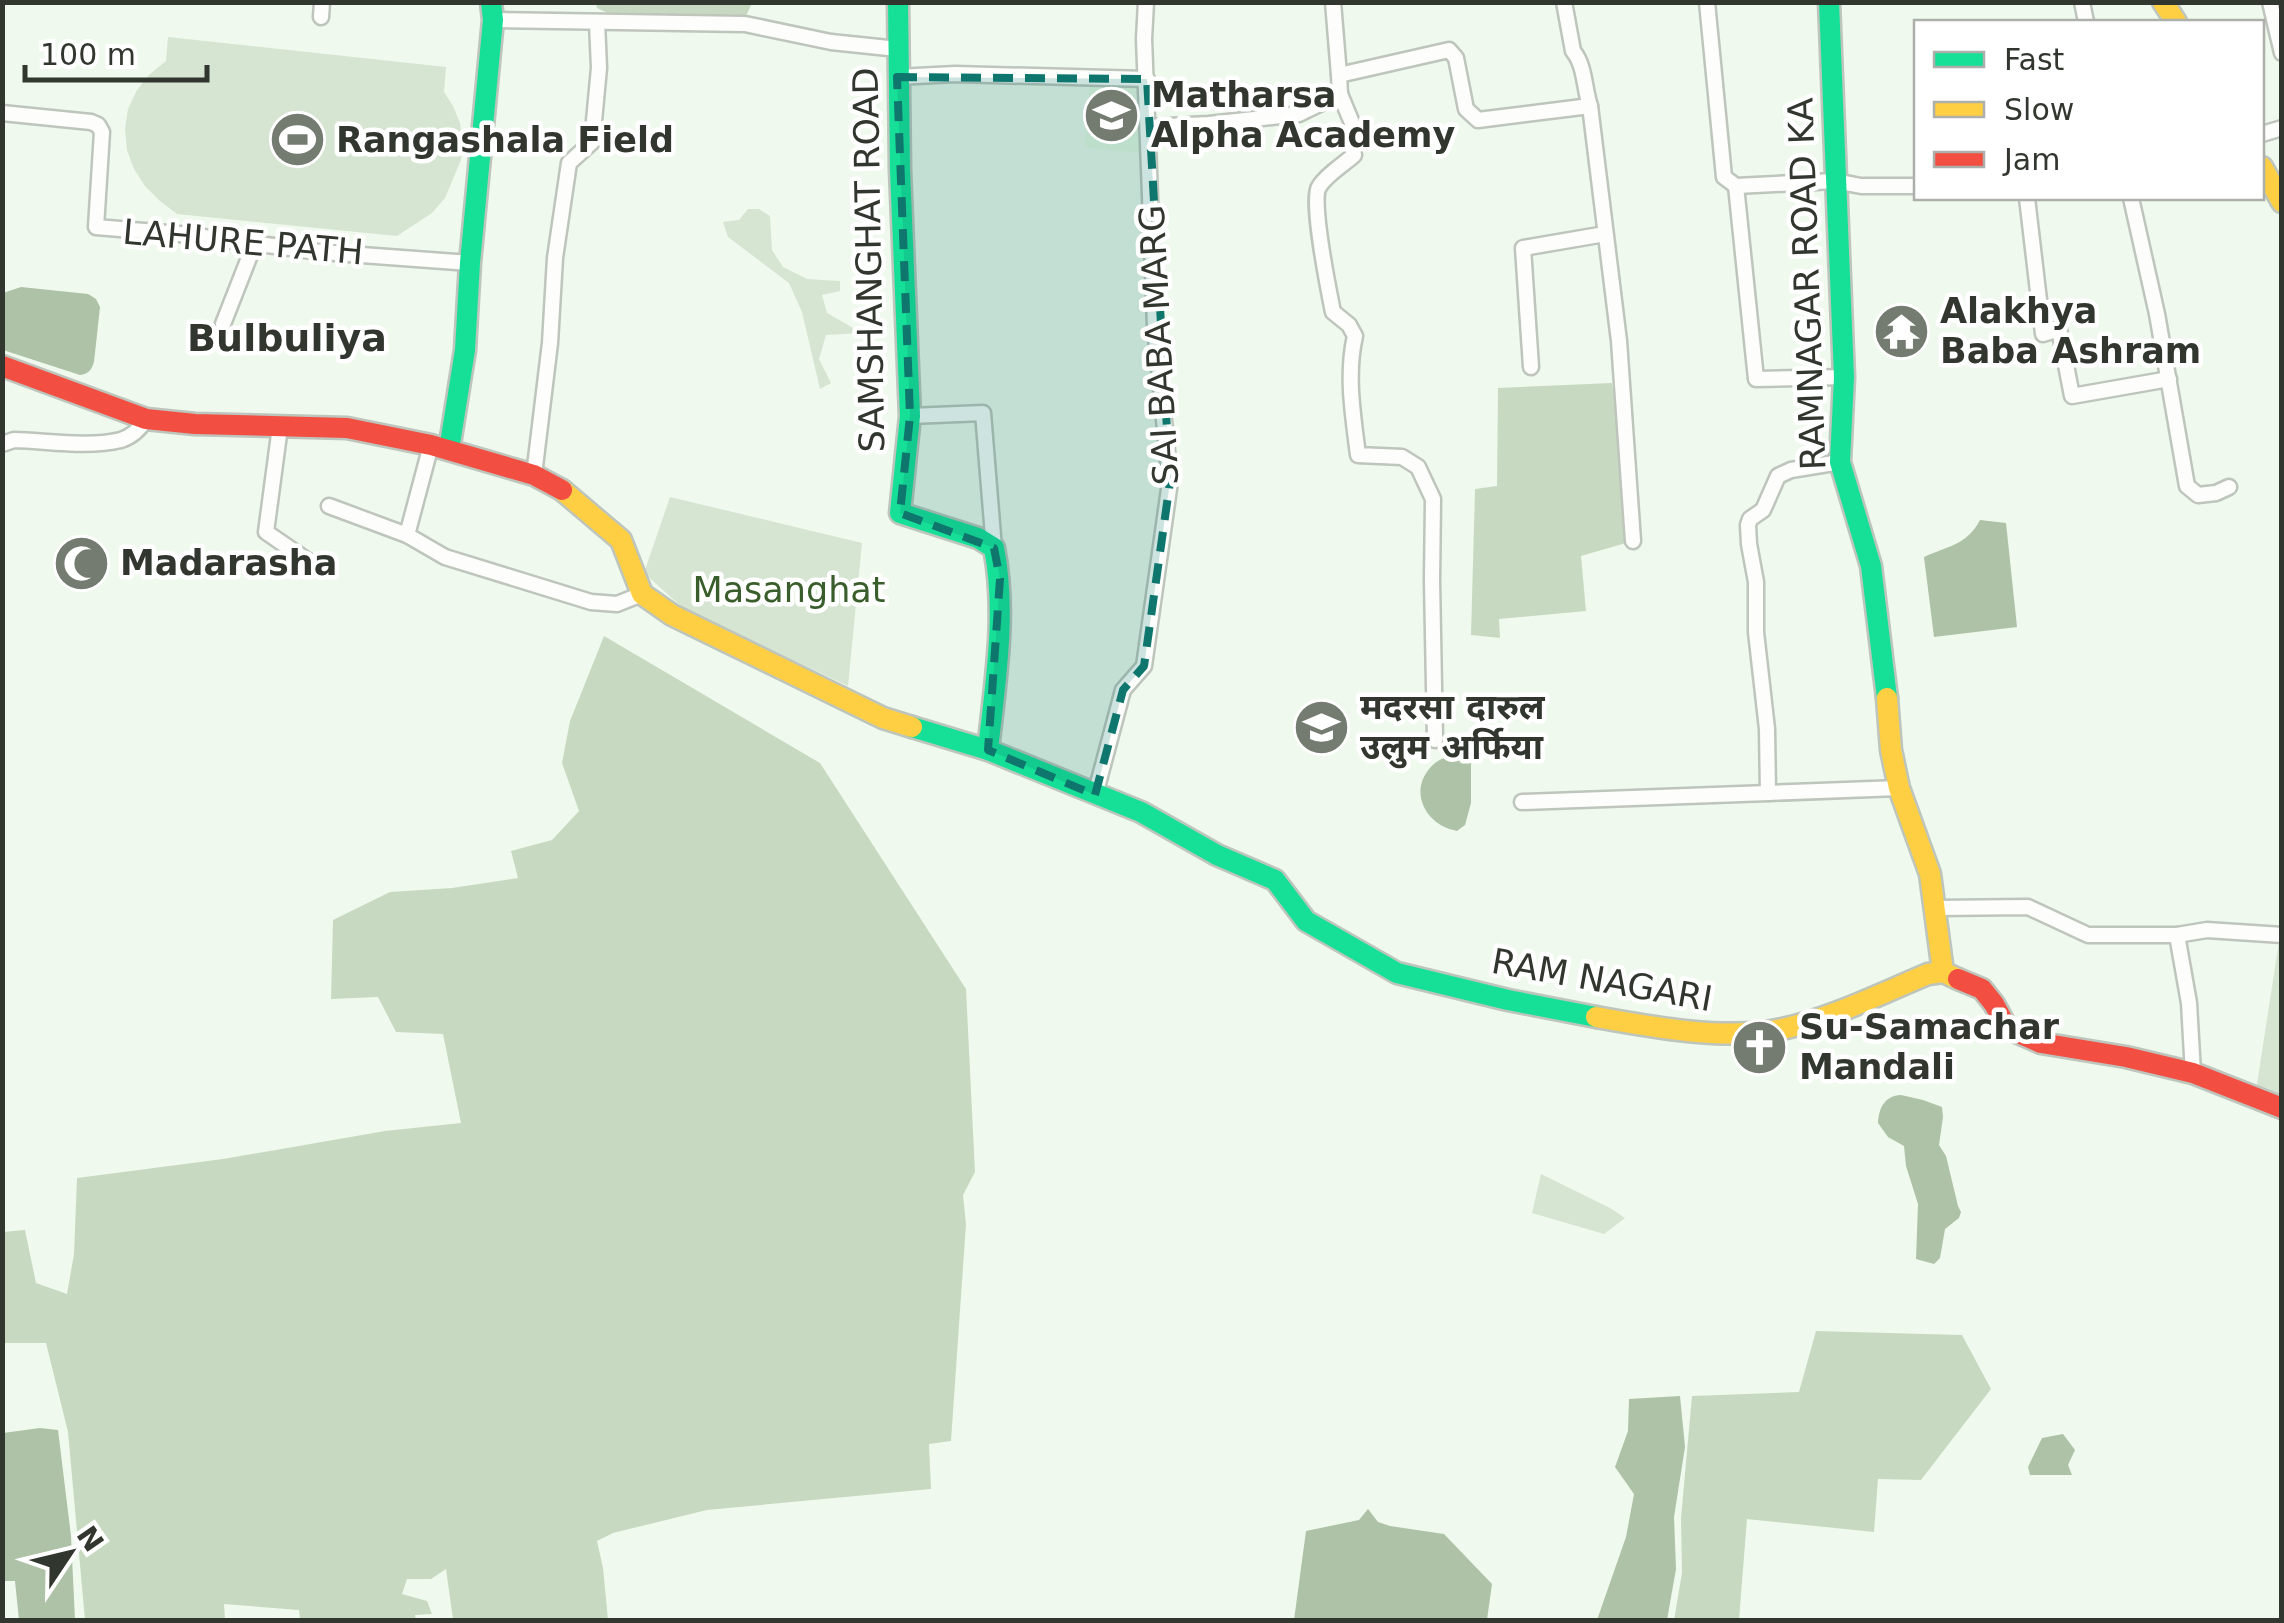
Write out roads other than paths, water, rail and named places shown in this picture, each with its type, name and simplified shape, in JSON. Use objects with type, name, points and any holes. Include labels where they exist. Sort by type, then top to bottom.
[{"type":"main road","name":"SAMSHANGHAT ROAD","points":[[898,2],[897,76],[910,416],[900,513],[978,538],[994,548]]},
{"type":"main road","name":"RAMNAGAR ROAD KA","points":[[1829,2],[1844,376],[1840,462],[1871,566],[1892,750],[1899,788],[1930,874],[1943,972]]},
{"type":"main road","points":[[440,448],[466,350],[492,11]]},
{"type":"main road","points":[[2264,171],[2282,202]]},
{"type":"main road","points":[[2,366],[146,419],[347,428],[440,448],[534,475],[558,487],[621,540],[642,594]]},
{"type":"main road","points":[[988,750],[997,667],[1000,578],[994,548]]},
{"type":"main road","name":"RAM NAGARI","points":[[642,594],[672,615],[883,718],[988,750],[1141,812],[1217,854],[1275,880],[1306,921],[1396,973],[1628,1023],[1726,1034],[1778,1030],[1816,1020],[1928,974],[1943,972]]},
{"type":"main road","points":[[1943,972],[1982,989],[2007,1028],[2041,1043],[2193,1073],[2282,1108]]},
{"type":"street","name":"SAI BABA MARG","points":[[1095,795],[1123,690],[1144,666],[1170,482],[1155,326],[1144,40],[1146,2]]},
{"type":"street","points":[[1333,2],[1340,94],[1352,123],[1354,155],[1318,188],[1315,196],[1321,240],[1333,312],[1349,325],[1355,336],[1350,388],[1358,454],[1402,458],[1418,467],[1433,499],[1435,740]]},
{"type":"street","points":[[1564,2],[1573,51],[1582,66],[1590,106],[1619,340],[1633,541]]},
{"type":"street","points":[[1707,2],[1724,178],[1736,186],[1835,181],[1862,186],[1914,186]]},
{"type":"street","points":[[2270,2],[2282,53]]},
{"type":"street","points":[[492,11],[597,22],[745,24],[830,42],[898,49]]},
{"type":"street","points":[[534,475],[550,343],[555,258],[569,163],[592,142],[599,68],[597,22]]},
{"type":"street","points":[[1338,75],[1450,50],[1456,58],[1466,109],[1478,120],[1590,106]]},
{"type":"street","points":[[897,76],[1147,79]]},
{"type":"street","points":[[1148,127],[1299,114],[1340,94]]},
{"type":"street","name":"LAHURE PATH","points":[[2,113],[98,125],[102,132],[96,227],[180,234],[254,246],[470,263]]},
{"type":"street","points":[[1736,186],[1756,379],[1844,376]]},
{"type":"street","points":[[2027,200],[2043,334],[2059,329],[2072,396],[2169,378]]},
{"type":"street","points":[[2131,200],[2187,486],[2198,496],[2229,488]]},
{"type":"street","points":[[1531,367],[1522,248],[1605,234]]},
{"type":"street","points":[[223,324],[254,246]]},
{"type":"street","points":[[910,416],[983,413],[994,548]]},
{"type":"street","points":[[2,444],[14,440],[90,443],[123,439],[139,430],[146,419]]},
{"type":"street","points":[[280,427],[266,532],[308,561]]},
{"type":"street","points":[[407,535],[440,448]]},
{"type":"street","points":[[1768,793],[1768,730],[1748,525],[1763,510],[1778,476],[1840,462]]},
{"type":"street","points":[[329,506],[407,535],[446,557],[591,602],[617,604],[642,594]]},
{"type":"street","points":[[1522,802],[1899,788]]},
{"type":"street","points":[[1936,908],[2028,907],[2088,935],[2207,930],[2282,935]]},
{"type":"street","points":[[2177,934],[2189,1004],[2193,1073]]},
{"type":"place","name":"Matharsa Alpha Academy","points":[[1112,115]]},
{"type":"place","name":"Rangashala Field","points":[[297,140]]},
{"type":"place","name":"Alakhya Baba Ashram","points":[[1901,331]]},
{"type":"place","name":"Madarasha","points":[[81,563]]},
{"type":"place","name":"मदरसा दारुल उलुम अर्फिया","points":[[1321,727]]},
{"type":"place","name":"Su-Samachar Mandali","points":[[1760,1047]]},
{"type":"district","name":"Bulbuliya","points":[[287,338]]},
{"type":"park label","name":"Masanghat","points":[[789,590]]}]
